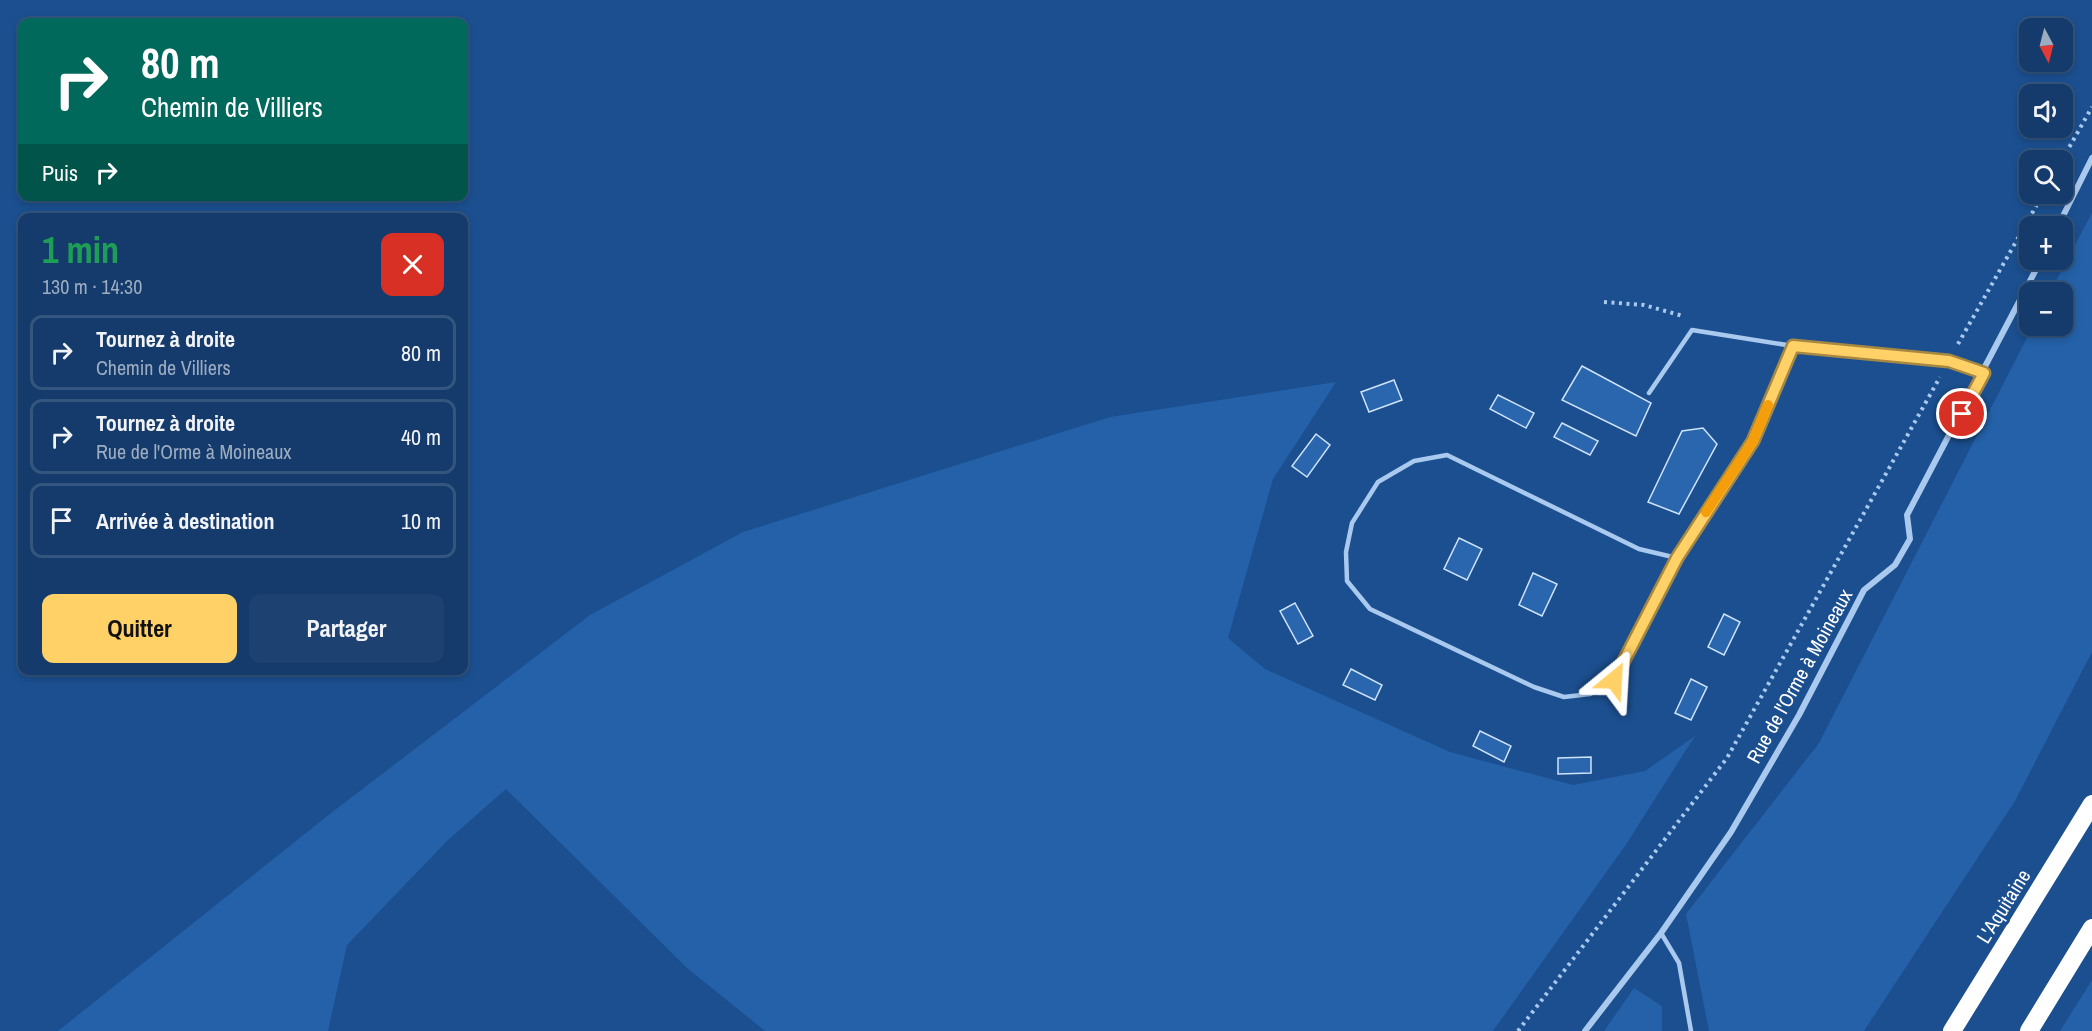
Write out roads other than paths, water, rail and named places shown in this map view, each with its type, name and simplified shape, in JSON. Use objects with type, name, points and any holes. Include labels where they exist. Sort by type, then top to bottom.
[{"type":"highway","name":"L'Aquitaine","points":[[1952,1031],[2092,804]]},
{"type":"highway","points":[[2029,1031],[2092,928]]},
{"type":"street","points":[[2063,216],[2092,158]]},
{"type":"street","name":"Rue de l'Orme à Moineaux","points":[[1585,1031],[1661,933],[1731,832],[1799,715],[1864,590],[1895,565],[1910,539],[1907,515],[1984,373],[2036,270]]},
{"type":"lane","points":[[1649,393],[1692,330],[1793,346],[1949,361],[1984,373]]},
{"type":"lane","points":[[1677,558],[1639,549],[1447,455],[1414,461],[1378,482],[1352,523],[1346,552],[1347,581],[1370,609],[1534,687],[1564,697],[1590,694],[1614,680],[1677,558],[1753,441],[1793,346]]},
{"type":"lane","points":[[1661,933],[1679,963],[1691,1031]]}]
